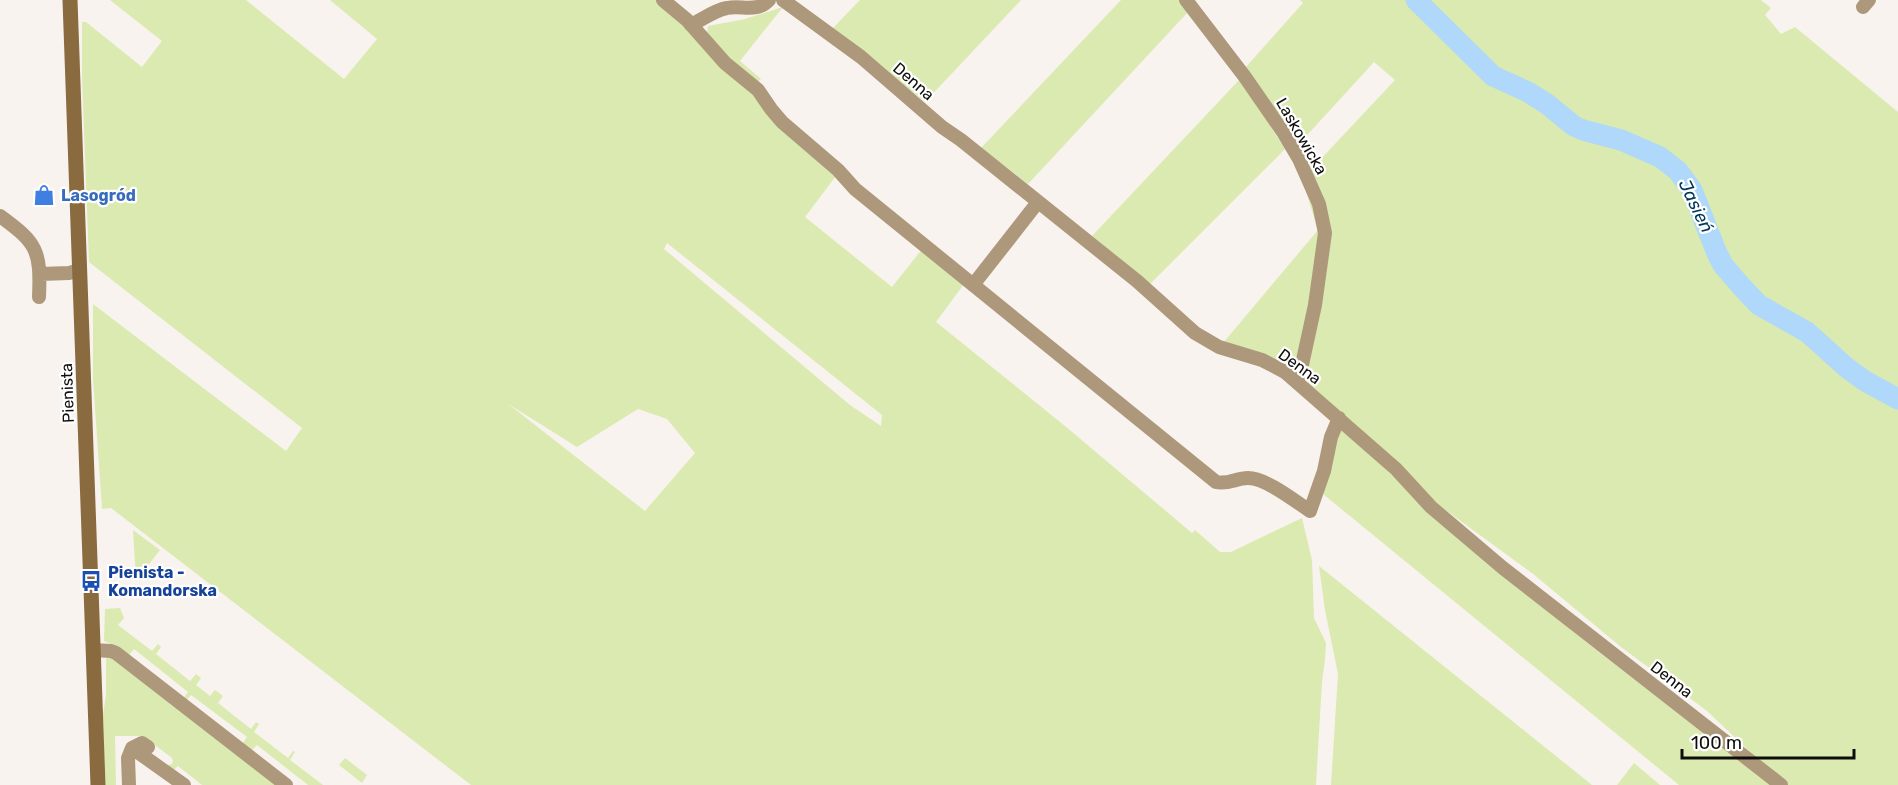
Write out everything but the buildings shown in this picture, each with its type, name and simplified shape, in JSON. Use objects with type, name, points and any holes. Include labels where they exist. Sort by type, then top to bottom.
[{"type":"street","name":"Pienista","points":[[70,0],[98,785]]},
{"type":"street","points":[[663,0],[691,25],[725,63],[758,90],[782,122],[838,170],[849,184],[1216,482],[1229,483],[1250,478],[1310,511],[1331,437],[1339,418]]},
{"type":"street","points":[[691,25],[727,8],[761,7],[769,0]]},
{"type":"street","name":"Denna","points":[[783,0],[861,57],[942,127],[1137,281],[1195,333],[1219,347],[1262,360],[1298,382],[1396,469],[1431,507],[1503,568],[1781,785]]},
{"type":"street","name":"Laskowicka","points":[[1186,0],[1245,77],[1283,132],[1299,159],[1320,204],[1325,233],[1315,305],[1298,382]]},
{"type":"street","points":[[973,285],[1038,202]]},
{"type":"street","points":[[0,216],[28,238],[36,251],[40,274],[39,297]]},
{"type":"street","points":[[40,274],[69,273],[80,270]]},
{"type":"street","points":[[93,650],[116,653],[285,785]]},
{"type":"street","points":[[129,785],[128,758],[132,748],[142,743],[148,747]]},
{"type":"street","points":[[132,748],[184,785]]},
{"type":"green space","points":[[110,0],[246,0],[344,79],[377,39],[330,0],[669,0],[707,33],[708,26],[745,19],[783,7],[740,61],[761,79],[751,88],[776,126],[836,176],[805,217],[892,287],[923,248],[964,284],[936,322],[1192,533],[1195,530],[1220,552],[1231,552],[1302,518],[1312,560],[1314,618],[1326,643],[1316,785],[471,785],[111,508],[102,509],[93,379],[93,304],[286,451],[302,428],[89,262],[82,22],[86,22],[142,67],[162,41]],"holes":[[[667,243],[882,415],[881,426],[850,405],[664,249]],[[507,403],[577,447],[638,409],[667,419],[695,453],[645,511]]]},
{"type":"green space","points":[[860,0],[1021,0],[925,102],[832,29]]},
{"type":"green space","points":[[1121,0],[1179,0],[1188,12],[1028,184],[981,148]]},
{"type":"green space","points":[[1300,0],[1761,0],[1771,8],[1765,15],[1781,34],[1795,27],[1898,112],[1898,785],[1785,785],[1707,711],[1621,647],[1532,573],[1436,503],[1287,367],[1223,343],[1318,230],[1302,179],[1395,80],[1374,62],[1299,144],[1246,67],[1303,3]]},
{"type":"green space","points":[[1240,79],[1285,149],[1150,284],[1092,236]]},
{"type":"green space","points":[[1339,431],[1346,431],[1448,529],[1586,642],[1771,785],[1679,785],[1323,494]]},
{"type":"green space","points":[[133,530],[160,550],[136,581]]},
{"type":"green space","points":[[1319,566],[1592,785],[1331,785],[1338,674]]},
{"type":"green space","points":[[120,608],[124,618],[118,625],[152,651],[158,644],[161,647],[156,654],[190,681],[196,674],[201,678],[196,685],[210,696],[215,690],[223,696],[218,703],[251,729],[256,722],[259,724],[254,732],[288,758],[293,751],[295,752],[290,760],[323,785],[308,785],[257,745],[251,751],[242,744],[247,737],[191,695],[186,701],[183,699],[188,692],[134,649],[128,656],[119,647],[104,641],[105,609]]},
{"type":"green space","points":[[114,658],[280,785],[202,785],[178,766],[174,770],[166,766],[172,764],[172,758],[143,736],[115,736],[116,785],[105,785],[103,714],[106,695],[106,659]]},
{"type":"green space","points":[[345,758],[367,775],[362,783],[339,765]]},
{"type":"green space","points":[[1634,763],[1660,785],[1617,785]]},
{"type":"waterway","name":"Jasień","points":[[1416,0],[1493,76],[1528,92],[1574,126],[1621,140],[1660,157],[1678,171],[1692,190],[1723,265],[1759,305],[1807,332],[1847,368],[1898,399]]},
{"type":"place","name":"Lasogród","points":[[44,195]]},
{"type":"place","name":"Pienista - Komandorska","points":[[91,581]]}]
